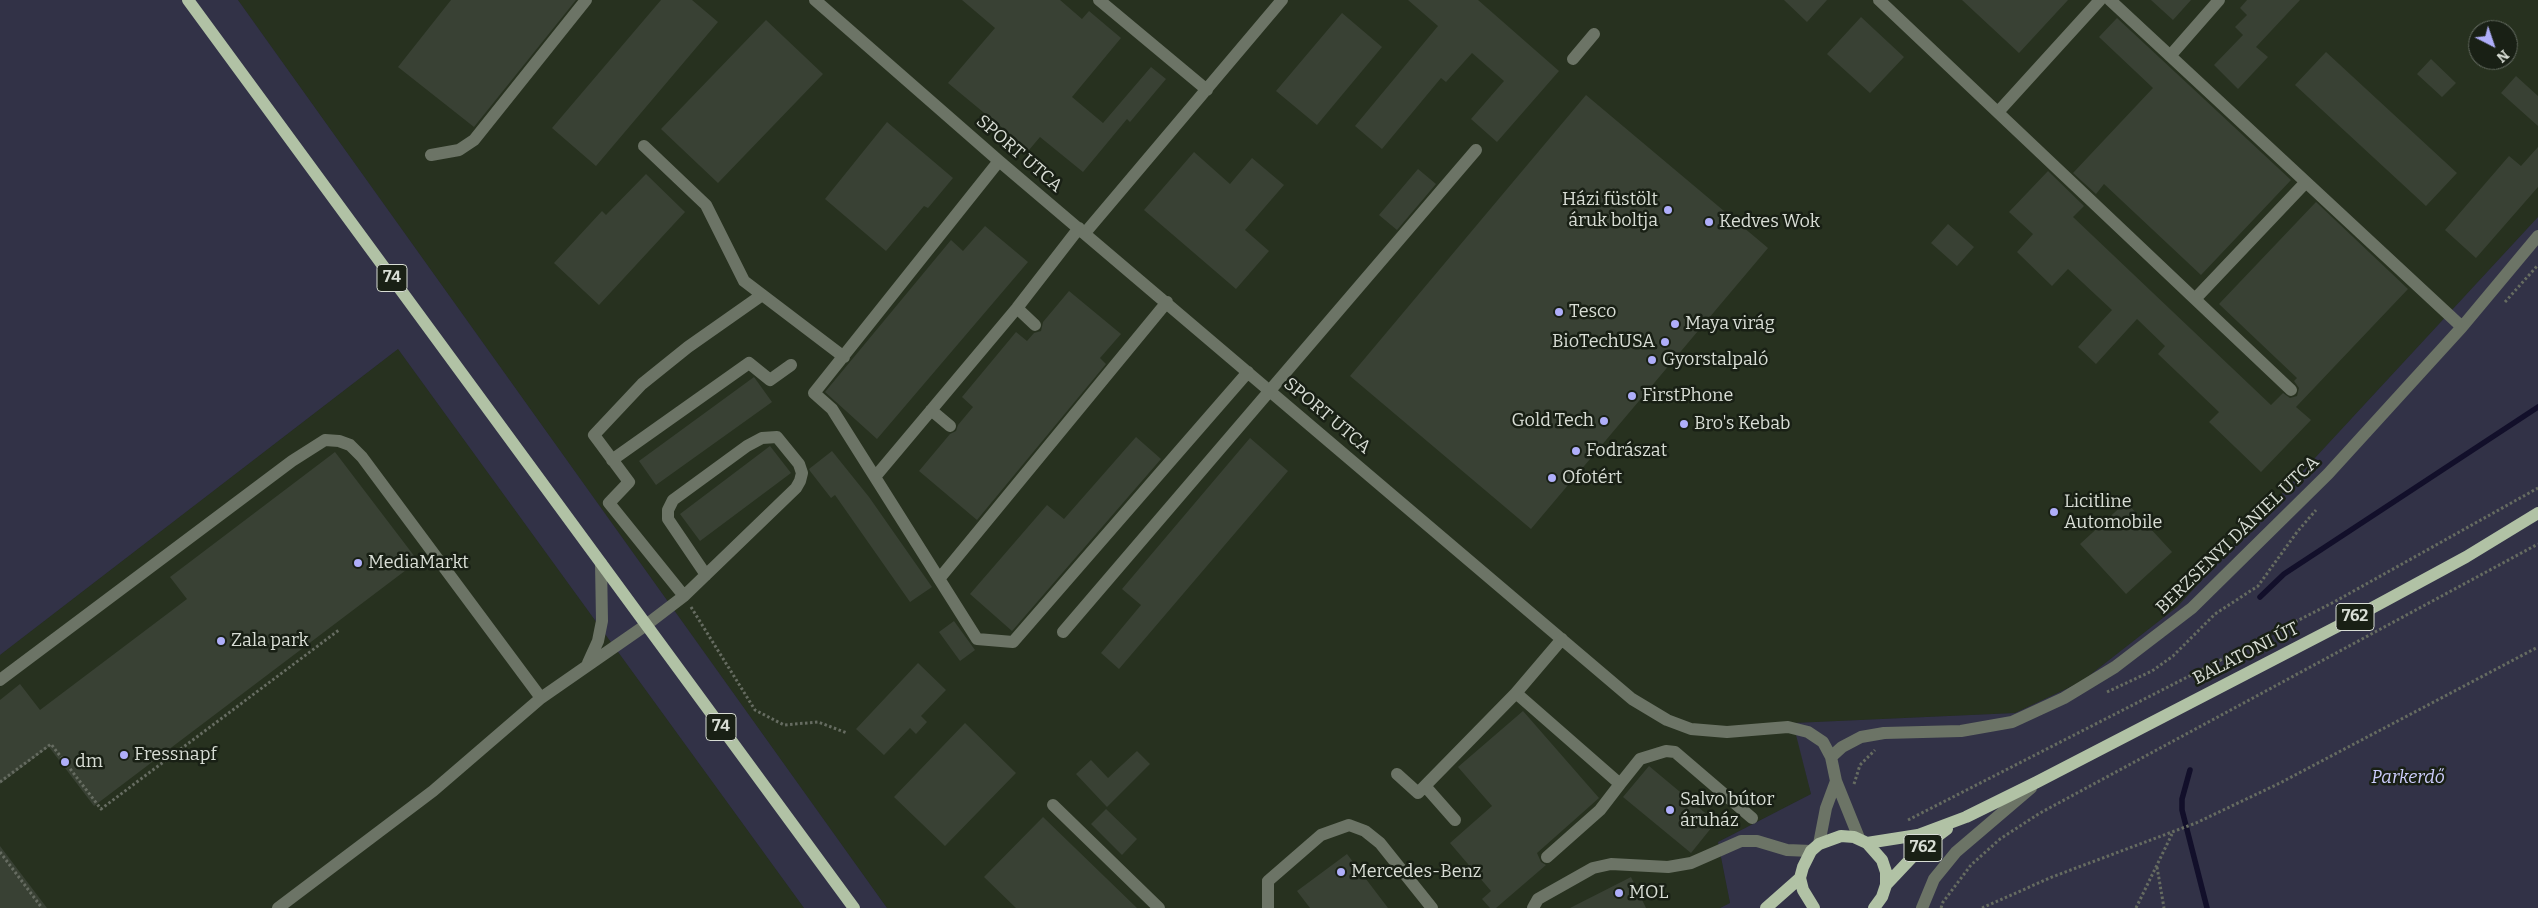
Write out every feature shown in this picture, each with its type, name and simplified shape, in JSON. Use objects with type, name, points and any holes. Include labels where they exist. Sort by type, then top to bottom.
[{"type":"main road","name":"74","points":[[188,0],[854,908]]},
{"type":"main road","name":"BALATONI ÚT","points":[[1815,847],[1841,836],[1863,841],[1918,835],[1966,817],[2346,622],[2466,557],[2538,514]]},
{"type":"main road","name":"BALATONI ÚT","points":[[1874,908],[1919,850],[1966,817]]},
{"type":"main road","name":"762","points":[[1863,841],[1882,860],[1886,872],[1883,896]]},
{"type":"main road","points":[[1766,908],[1800,878],[1815,847]]},
{"type":"main road","points":[[1800,878],[1806,897],[1814,908]]},
{"type":"street","points":[[431,155],[459,150],[474,140],[586,0]]},
{"type":"street","name":"SPORT UTCA","points":[[815,0],[999,161],[1632,699],[1667,720],[1691,728],[1715,732],[1788,727],[1808,732],[1823,742],[1831,757],[1836,781],[1863,841]]},
{"type":"street","points":[[1099,0],[1207,90]]},
{"type":"street","points":[[875,477],[1082,231],[1207,90],[1282,0]]},
{"type":"street","points":[[1879,0],[1999,111],[2292,390]]},
{"type":"street","points":[[1999,111],[2100,0]]},
{"type":"street","points":[[2110,0],[2462,327]]},
{"type":"street","points":[[2170,56],[2219,0]]},
{"type":"street","points":[[1573,59],[1594,34]]},
{"type":"street","points":[[644,146],[706,204],[744,280],[762,296],[844,357]]},
{"type":"street","points":[[1063,632],[1271,392],[1476,150]]},
{"type":"street","points":[[999,161],[814,393],[832,409],[977,640],[1013,642],[1248,372]]},
{"type":"street","points":[[2195,299],[2306,182]]},
{"type":"street","name":"BERZSENYI DÁNIEL UTCA","points":[[1831,757],[1842,747],[1861,737],[1884,733],[1961,731],[2012,722],[2064,698],[2115,667],[2192,608],[2241,562],[2328,474],[2462,327],[2538,236]]},
{"type":"street","points":[[684,596],[609,503],[629,482],[594,435],[642,384],[688,346],[762,296]]},
{"type":"street","points":[[939,579],[1167,302]]},
{"type":"street","points":[[1017,308],[1035,325]]},
{"type":"street","points":[[612,460],[749,363],[770,380],[791,365]]},
{"type":"street","points":[[931,410],[950,426]]},
{"type":"street","points":[[278,908],[433,791],[541,698],[646,625],[684,596],[706,575],[796,488],[800,482],[802,473],[799,464],[777,438],[762,438],[748,446],[673,500],[668,510],[668,519],[706,575]]},
{"type":"street","points":[[0,680],[292,461],[325,440],[339,440],[350,445],[362,457],[541,698]]},
{"type":"street","points":[[588,664],[598,640],[602,621],[601,563]]},
{"type":"street","points":[[1397,774],[1418,793],[1516,693],[1562,639]]},
{"type":"street","points":[[1516,693],[1620,784]]},
{"type":"street","points":[[1546,857],[1600,810],[1640,759],[1666,751],[1675,752],[1752,818]]},
{"type":"street","points":[[1533,908],[1538,899],[1593,868],[1611,864],[1668,867],[1684,864],[1741,841],[1757,841],[1787,850],[1815,847],[1836,781]]},
{"type":"street","points":[[1922,908],[1934,879],[1956,852],[2037,782]]},
{"type":"street","points":[[1424,786],[1455,820]]},
{"type":"street","points":[[1053,805],[1158,908]]},
{"type":"street","points":[[1268,908],[1268,881],[1321,835],[1349,825],[1365,831],[1380,843],[1432,908]]},
{"type":"path","points":[[1905,822],[2284,628],[2406,563],[2538,488]]},
{"type":"path","points":[[1941,908],[1943,902],[1971,865],[2000,839],[2040,812],[2538,544]]},
{"type":"path","points":[[684,596],[755,710],[784,725],[818,722],[847,733]]},
{"type":"path","points":[[0,782],[51,744],[101,809],[339,630]]},
{"type":"path","points":[[1982,908],[2052,877],[2196,824],[2280,783],[2538,647]]},
{"type":"path","points":[[2136,908],[2172,834]]},
{"type":"path","points":[[0,852],[42,908]]},
{"type":"path","points":[[2157,867],[2164,908]]},
{"type":"shaded area","points":[[238,0],[2538,0],[2538,217],[2177,607],[2081,682],[2015,713],[1794,723],[1811,794],[1718,842],[1730,903],[1720,908],[887,908]]},
{"type":"shaded area","points":[[398,349],[804,908],[0,908],[0,655]]},
{"type":"green space","points":[[0,0],[238,0],[887,908],[804,908],[398,349],[0,655]]},
{"type":"green space","name":"Parkerdő","points":[[2538,217],[2538,908],[1720,908],[1730,903],[1718,842],[1811,794],[1793,723],[2015,713],[2081,682],[2177,607]]},
{"type":"building","points":[[451,0],[576,0],[474,127],[398,67]]},
{"type":"building","points":[[661,0],[692,0],[718,22],[596,166],[552,128]]},
{"type":"building","points":[[962,0],[1060,0],[1082,19],[1089,11],[1121,38],[1072,97],[1103,123],[1151,67],[1166,79],[1130,122],[1127,119],[1083,172],[1040,137],[1029,150],[948,83],[995,28]]},
{"type":"building","points":[[1408,0],[1478,0],[1559,71],[1497,142],[1471,119],[1504,81],[1472,53],[1446,82],[1441,78],[1382,149],[1355,126],[1438,26]]},
{"type":"building","points":[[1784,0],[1827,0],[1807,22]]},
{"type":"building","points":[[1962,0],[2068,0],[2019,53]]},
{"type":"building","points":[[2151,0],[2191,0],[2173,20]]},
{"type":"building","points":[[2247,0],[2300,0],[2256,47],[2268,57],[2238,89],[2214,65],[2243,35],[2235,27],[2247,15],[2240,8]]},
{"type":"building","points":[[1342,13],[1382,47],[1317,125],[1276,91]]},
{"type":"building","points":[[1861,17],[1904,57],[1870,93],[1827,54]]},
{"type":"building","points":[[2117,18],[2291,180],[2201,275],[2104,184],[2096,194],[2073,173],[2153,88],[2099,37]]},
{"type":"building","points":[[766,20],[823,74],[718,183],[661,129]]},
{"type":"building","points":[[2326,52],[2457,173],[2426,206],[2295,85]]},
{"type":"building","points":[[2431,59],[2456,83],[2442,97],[2417,74]]},
{"type":"building","points":[[2516,76],[2538,96],[2538,126],[2501,93]]},
{"type":"building","name":"Tesco","points":[[1586,95],[1768,248],[1531,529],[1350,376]]},
{"type":"building","points":[[887,122],[953,178],[928,208],[924,206],[886,251],[825,199]]},
{"type":"building","points":[[2538,147],[2538,187],[2476,258],[2445,230],[2509,156],[2521,166]]},
{"type":"building","points":[[1194,152],[1230,184],[1252,158],[1284,185],[1245,230],[1269,251],[1236,289],[1144,210]]},
{"type":"building","points":[[1418,169],[1436,184],[1397,230],[1379,215]]},
{"type":"building","points":[[2048,171],[2084,206],[2073,217],[2271,405],[2283,393],[2290,398],[2297,396],[2299,388],[2294,381],[2297,378],[2219,304],[2316,202],[2408,289],[2296,407],[2311,420],[2261,472],[2209,422],[2219,412],[2158,354],[2165,346],[2137,319],[2096,364],[2078,347],[2112,310],[2068,269],[2052,286],[2017,252],[2033,234],[2009,212]]},
{"type":"building","points":[[646,174],[685,212],[599,305],[554,263],[602,211],[606,215]]},
{"type":"building","points":[[1948,224],[1974,247],[1957,266],[1931,243]]},
{"type":"building","points":[[985,226],[1028,262],[877,439],[825,392],[951,240],[963,251]]},
{"type":"building","points":[[1069,291],[1121,334],[1100,358],[1106,364],[977,520],[919,471],[950,434],[956,431],[958,425],[973,407],[962,397],[1016,332],[1027,341],[1034,333],[1041,331],[1043,322]]},
{"type":"building","points":[[754,377],[772,402],[656,485],[639,461]]},
{"type":"building","points":[[1136,437],[1161,459],[1012,631],[970,594],[1047,505],[1064,519]]},
{"type":"building","points":[[1250,438],[1288,471],[1119,669],[1101,653],[1141,605],[1122,589]]},
{"type":"building","points":[[770,446],[791,473],[700,541],[680,514]]},
{"type":"building","points":[[832,451],[869,497],[932,587],[910,602],[835,495],[831,498],[810,471],[809,469]]},
{"type":"building","name":"Zala park","points":[[335,452],[418,561],[94,806],[49,747],[0,784],[0,700],[20,684],[40,710],[187,599],[170,577]]},
{"type":"building","points":[[2126,502],[2172,552],[2126,594],[2080,544]]},
{"type":"building","points":[[954,621],[975,650],[960,661],[939,632]]},
{"type":"building","points":[[918,663],[946,690],[921,716],[927,722],[916,734],[910,728],[884,755],[856,729]]},
{"type":"building","points":[[1523,711],[1599,798],[1537,853],[1541,862],[1546,865],[1496,908],[1490,908],[1482,899],[1491,891],[1450,843],[1492,806],[1458,767]]},
{"type":"building","points":[[965,723],[1016,773],[945,846],[894,797]]},
{"type":"building","points":[[1137,751],[1150,764],[1107,807],[1076,774],[1091,760],[1108,778]]},
{"type":"building","name":"Salvo bútor áruház","points":[[1649,766],[1716,822],[1691,853],[1623,797]]},
{"type":"building","points":[[1106,809],[1137,839],[1122,855],[1091,824]]},
{"type":"building","points":[[1043,817],[1137,908],[1016,908],[984,877]]},
{"type":"building","points":[[0,846],[47,908],[0,908]]},
{"type":"building","name":"Mercedes-Benz","points":[[1347,854],[1388,908],[1310,908],[1297,891]]},
{"type":"building","name":"MOL","points":[[1631,877],[1646,908],[1570,908]]},
{"type":"waterway","points":[[2260,597],[2284,574],[2538,407]]},
{"type":"waterway","points":[[2190,770],[2182,799],[2182,810],[2207,908]]},
{"type":"place","name":"Házi füstölt áruk boltja","points":[[1668,210]]},
{"type":"place","name":"Kedves Wok","points":[[1709,222]]},
{"type":"place","name":"Tesco","points":[[1559,312]]},
{"type":"place","name":"Maya virág","points":[[1675,324]]},
{"type":"place","name":"BioTechUSA","points":[[1665,342]]},
{"type":"place","name":"Gyorstalpaló","points":[[1652,360]]},
{"type":"place","name":"FirstPhone","points":[[1632,396]]},
{"type":"place","name":"Gold Tech","points":[[1604,421]]},
{"type":"place","name":"Bro's Kebab","points":[[1684,424]]},
{"type":"place","name":"Fodrászat","points":[[1576,451]]},
{"type":"place","name":"Ofotért","points":[[1552,478]]},
{"type":"place","name":"Licitline Automobile","points":[[2054,512]]},
{"type":"place","name":"MediaMarkt","points":[[358,563]]},
{"type":"place","name":"Zala park","points":[[221,641]]},
{"type":"place","name":"Fressnapf","points":[[124,755]]},
{"type":"place","name":"dm","points":[[65,762]]},
{"type":"place","name":"Salvo bútor áruház","points":[[1670,810]]},
{"type":"place","name":"Mercedes-Benz","points":[[1341,872]]},
{"type":"place","name":"MOL","points":[[1619,893]]}]
